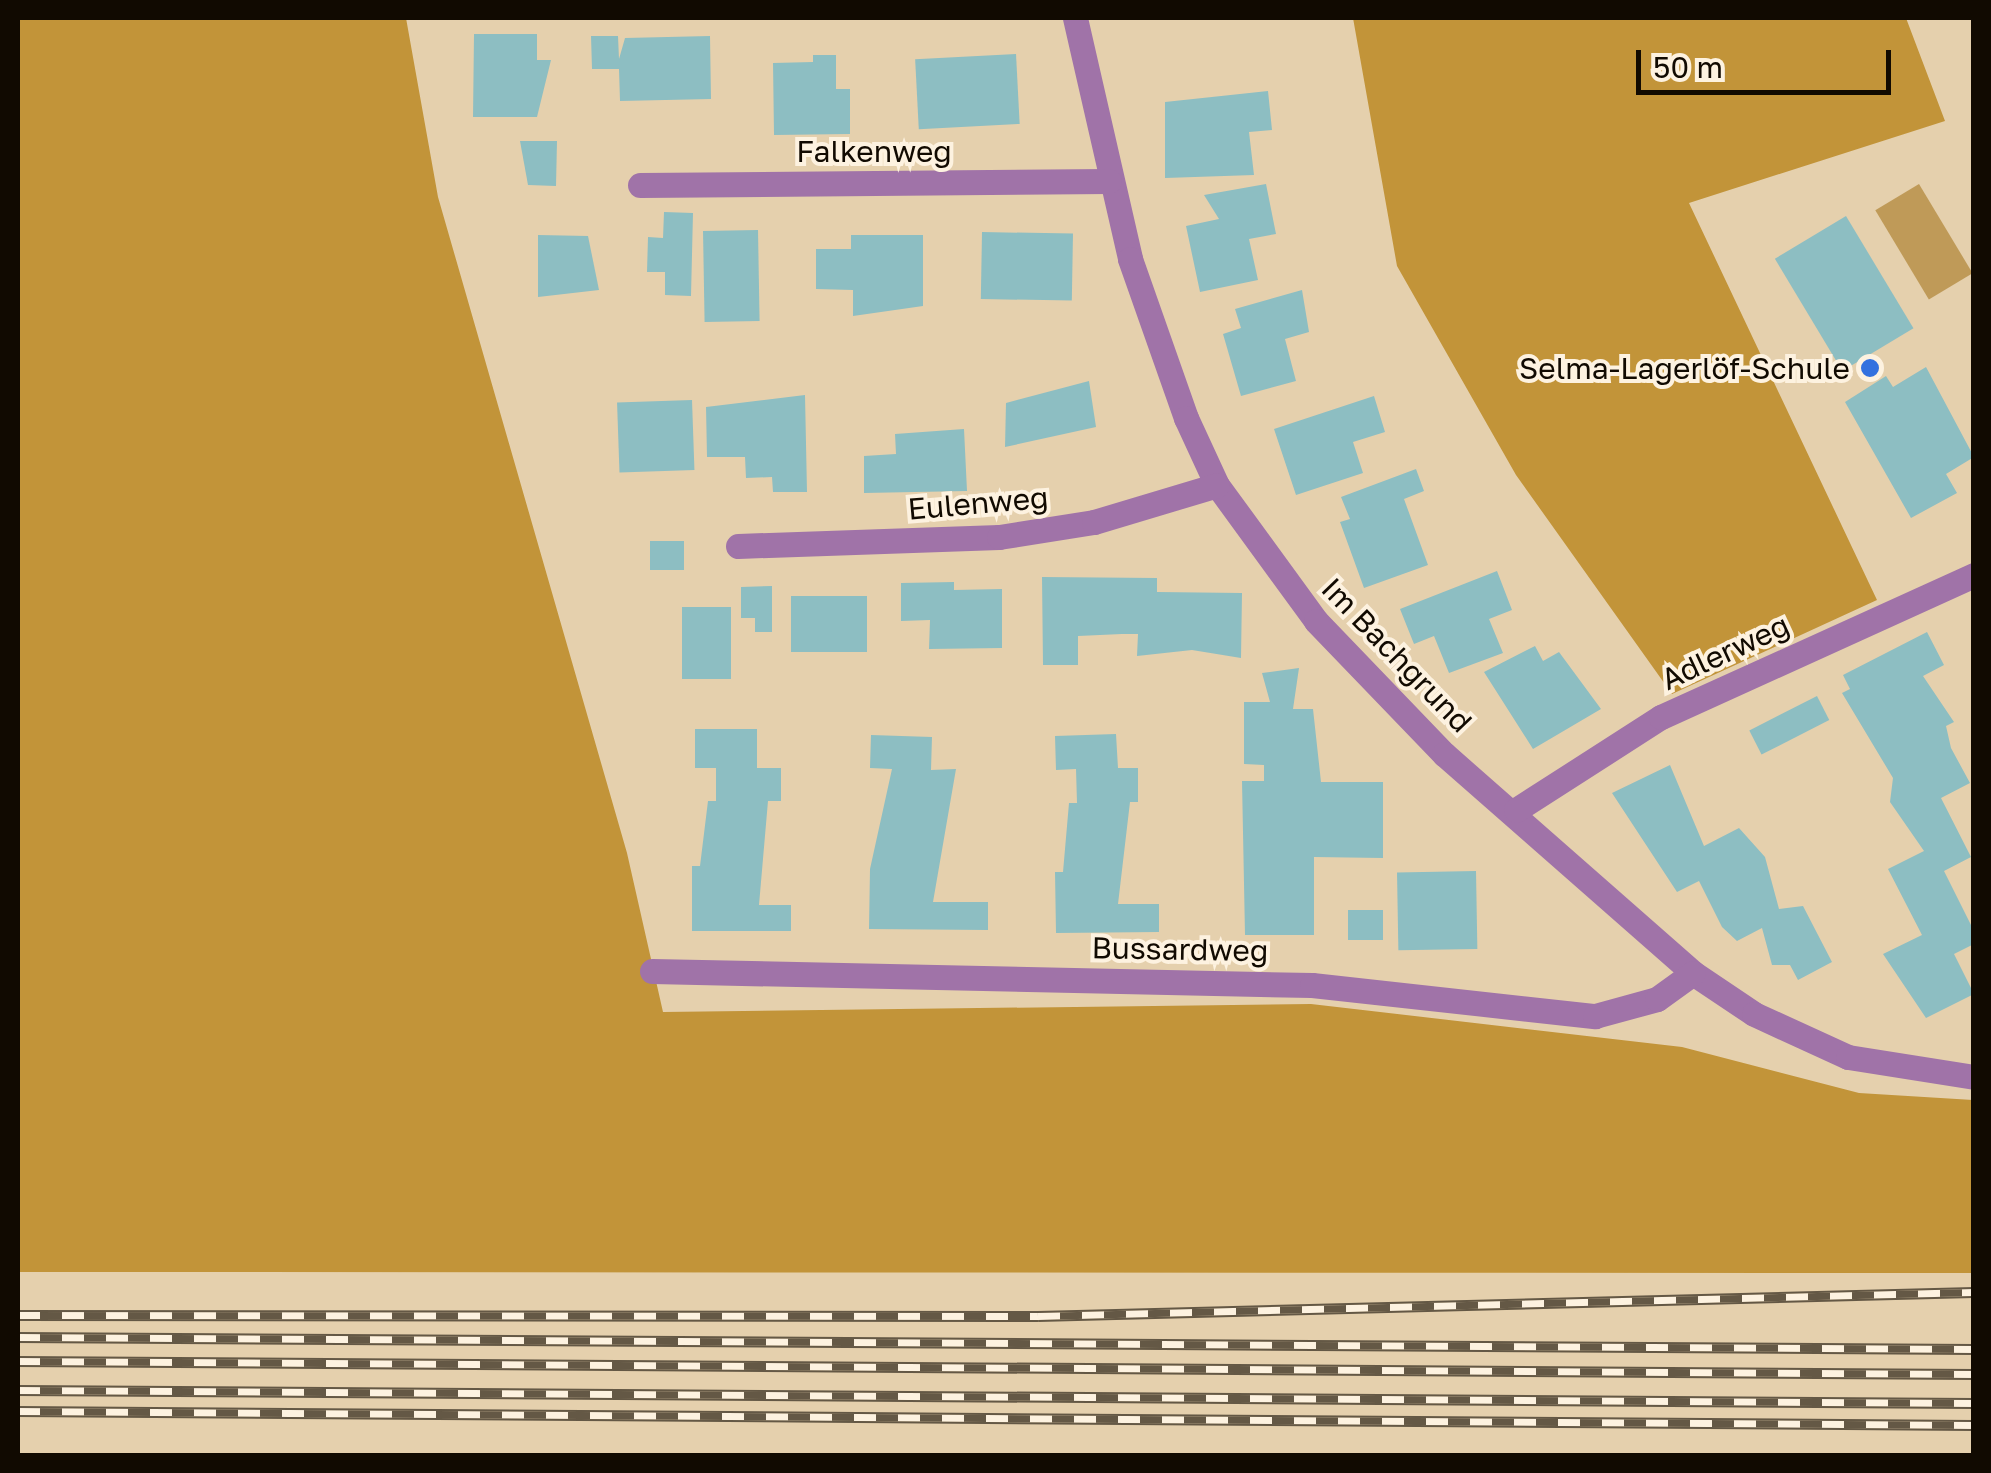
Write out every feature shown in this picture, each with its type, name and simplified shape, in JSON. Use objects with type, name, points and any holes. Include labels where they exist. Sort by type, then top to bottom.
[{"type":"street","name":"Im Bachgrund","points":[[1075,18],[1109,181],[1154,335],[1217,486],[1316,621],[1444,754],[1516,810],[1693,974],[1754,1014],[1848,1057],[1974,1076]]},
{"type":"street","name":"Falkenweg","points":[[640,185],[1109,181]]},
{"type":"street","name":"Eulenweg","points":[[738,546],[999,537],[1094,522],[1217,486]]},
{"type":"street","name":"Adlerweg","points":[[1516,810],[1660,717],[1974,575]]},
{"type":"street","name":"Bussardweg","points":[[652,971],[1312,985],[1596,1016],[1657,999],[1693,974]]},
{"type":"shaded area","points":[[18,18],[406,18],[438,197],[627,853],[663,1012],[1311,1004],[1682,1047],[1859,1093],[1973,1100],[1973,1273],[18,1272]]},
{"type":"shaded area","points":[[1353,18],[1906,18],[1945,121],[1689,203],[1877,600],[1672,694],[1516,475],[1397,266]]},
{"type":"shaded area","points":[[1919,184],[1973,273],[1929,299],[1875,210]]},
{"type":"building","points":[[474,34],[537,34],[537,60],[551,60],[537,117],[473,117]]},
{"type":"building","points":[[591,36],[618,36],[619,59],[625,38],[710,36],[711,99],[620,101],[619,69],[592,69]]},
{"type":"building","points":[[1016,54],[1020,124],[919,129],[915,59]]},
{"type":"building","points":[[813,55],[836,55],[836,89],[850,89],[850,134],[774,135],[773,63],[813,62]]},
{"type":"building","points":[[1268,91],[1272,130],[1249,132],[1254,175],[1165,178],[1165,102]]},
{"type":"building","points":[[520,141],[557,141],[556,186],[528,185]]},
{"type":"building","points":[[1266,184],[1276,234],[1249,239],[1258,280],[1200,292],[1186,226],[1219,219],[1204,195]]},
{"type":"building","points":[[664,212],[693,213],[691,296],[665,295],[665,272],[647,272],[648,237],[663,238]]},
{"type":"building","points":[[1846,216],[1913,328],[1842,371],[1775,259]]},
{"type":"building","points":[[758,230],[760,321],[705,322],[703,231]]},
{"type":"building","points":[[982,232],[1073,234],[1072,301],[981,299]]},
{"type":"building","points":[[538,235],[588,236],[599,290],[538,297]]},
{"type":"building","points":[[851,235],[923,235],[923,306],[853,316],[853,290],[816,289],[816,249],[851,249]]},
{"type":"building","points":[[1302,290],[1309,332],[1285,339],[1296,381],[1241,396],[1223,334],[1241,328],[1235,309]]},
{"type":"building","points":[[1926,367],[1974,457],[1946,474],[1957,493],[1911,518],[1845,402],[1886,376],[1893,387]]},
{"type":"building","points":[[1089,381],[1096,427],[1005,447],[1006,403]]},
{"type":"building","points":[[805,395],[807,492],[773,492],[772,477],[746,478],[745,457],[707,457],[706,407]]},
{"type":"building","points":[[1374,396],[1385,432],[1353,442],[1363,473],[1296,495],[1274,429]]},
{"type":"building","points":[[692,400],[694,470],[619,473],[617,403]]},
{"type":"building","points":[[964,429],[967,491],[864,493],[864,456],[896,454],[895,434]]},
{"type":"building","points":[[1416,469],[1424,491],[1404,499],[1428,565],[1364,588],[1340,522],[1350,519],[1341,497]]},
{"type":"building","points":[[650,541],[684,541],[684,570],[650,570]]},
{"type":"building","points":[[1497,571],[1512,610],[1489,619],[1503,653],[1449,673],[1434,636],[1414,644],[1400,609]]},
{"type":"building","points":[[1042,577],[1157,578],[1157,592],[1242,593],[1241,658],[1192,650],[1137,656],[1138,634],[1122,634],[1078,636],[1078,665],[1043,665]]},
{"type":"building","points":[[954,582],[954,590],[1002,589],[1002,648],[929,649],[930,620],[901,621],[901,583]]},
{"type":"building","points":[[772,586],[772,632],[755,632],[755,618],[741,618],[741,587]]},
{"type":"building","points":[[791,596],[867,596],[867,652],[791,652]]},
{"type":"building","points":[[682,607],[731,607],[731,679],[682,679]]},
{"type":"building","points":[[1927,632],[1944,665],[1923,676],[1954,722],[1946,726],[1951,748],[1970,783],[1941,798],[1971,857],[1944,871],[1974,931],[1974,944],[1954,954],[1974,994],[1926,1018],[1883,954],[1922,935],[1888,869],[1924,851],[1890,802],[1893,778],[1842,693],[1850,689],[1843,675]]},
{"type":"building","points":[[1535,646],[1543,661],[1559,652],[1601,709],[1533,749],[1484,672]]},
{"type":"building","points":[[1299,668],[1293,709],[1313,709],[1321,782],[1383,782],[1383,858],[1314,857],[1314,935],[1245,935],[1242,781],[1264,781],[1264,765],[1244,764],[1244,702],[1270,702],[1262,673]]},
{"type":"building","points":[[1817,696],[1829,720],[1762,755],[1749,731]]},
{"type":"building","points":[[695,729],[757,729],[757,768],[781,768],[781,801],[768,801],[759,905],[791,905],[791,931],[692,931],[692,866],[700,866],[708,801],[716,801],[716,768],[695,768]]},
{"type":"building","points":[[1116,734],[1118,768],[1138,768],[1138,802],[1130,802],[1118,904],[1159,904],[1159,932],[1056,933],[1055,872],[1063,872],[1069,803],[1077,803],[1076,769],[1056,770],[1055,736]]},
{"type":"building","points":[[871,735],[932,737],[931,770],[956,769],[933,902],[988,902],[988,930],[869,929],[870,869],[892,769],[870,768]]},
{"type":"building","points":[[1670,765],[1704,846],[1739,828],[1765,857],[1779,909],[1803,906],[1832,962],[1798,980],[1790,965],[1772,965],[1762,928],[1737,941],[1722,927],[1699,881],[1677,892],[1612,793]]},
{"type":"building","points":[[1476,871],[1477,949],[1398,950],[1397,872]]},
{"type":"building","points":[[1348,910],[1383,910],[1383,940],[1348,940]]},
{"type":"railway","points":[[18,1315],[1038,1316],[1974,1292]]},
{"type":"railway","points":[[18,1337],[1974,1349]]},
{"type":"railway","points":[[18,1361],[1974,1374]]},
{"type":"railway","points":[[18,1390],[1974,1403]]},
{"type":"railway","points":[[18,1411],[1974,1425]]},
{"type":"place","name":"Selma-Lagerlöf-Schule","points":[[1870,368]]}]
